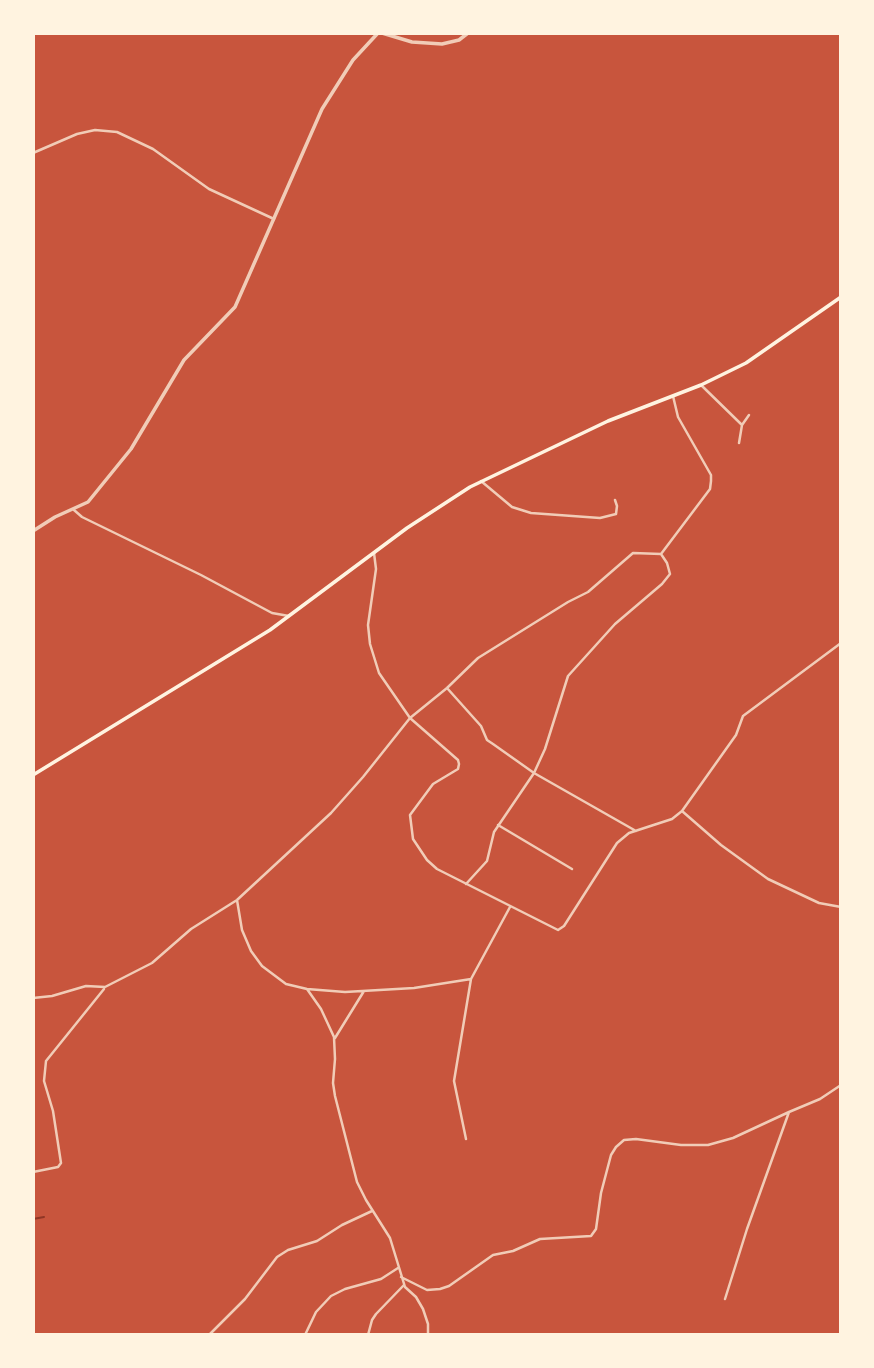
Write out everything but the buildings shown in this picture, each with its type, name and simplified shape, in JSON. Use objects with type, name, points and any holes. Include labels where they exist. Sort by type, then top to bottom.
[{"type":"main road","points":[[33,775],[289,616],[407,528],[481,481],[616,418],[701,384],[764,352],[841,298]]},
{"type":"street","points":[[33,531],[55,517],[88,502],[127,455],[184,360],[235,307],[322,109],[354,60],[380,33],[412,42],[442,44],[459,40],[468,33]]},
{"type":"street","points":[[33,153],[84,132],[117,132],[143,142],[209,189],[274,219]]},
{"type":"street","points":[[701,384],[742,425]]},
{"type":"street","points":[[661,554],[710,489],[711,481],[711,475],[678,417],[673,396]]},
{"type":"street","points":[[739,443],[742,425],[749,415]]},
{"type":"street","points":[[481,481],[512,507],[531,513],[600,518],[616,514],[617,506],[614,500]]},
{"type":"street","points":[[75,510],[82,517],[272,613],[289,616]]},
{"type":"street","points":[[33,1171],[58,1167],[61,1163],[55,1123],[44,1081],[46,1060],[105,987],[152,963],[191,929],[237,900],[331,813],[410,718],[478,658],[588,592],[633,553],[661,554]]},
{"type":"street","points":[[374,554],[376,569],[368,625],[370,645],[382,678],[410,718],[458,760],[459,764],[458,769],[433,784],[410,815],[413,839],[427,860],[437,869],[555,929],[562,928],[617,843],[636,831],[672,819],[682,811],[736,735],[743,716],[841,643]]},
{"type":"street","points":[[466,884],[487,862],[494,832],[534,774],[545,749],[568,676],[615,624],[670,574],[661,554]]},
{"type":"street","points":[[447,688],[481,726],[487,740],[534,774],[636,831]]},
{"type":"street","points":[[682,811],[731,853],[768,879],[819,903],[841,907]]},
{"type":"street","points":[[498,825],[572,869]]},
{"type":"street","points":[[237,900],[242,930],[258,961],[286,984],[307,989],[364,991],[414,988],[471,979]]},
{"type":"street","points":[[466,1139],[454,1081],[471,979],[510,907]]},
{"type":"street","points":[[33,998],[52,996],[86,986],[105,987]]},
{"type":"street","points":[[307,989],[321,1009],[334,1040],[333,1083],[338,1116],[357,1182],[390,1238],[404,1285],[423,1309],[428,1335]]},
{"type":"street","points":[[334,1040],[364,991]]},
{"type":"street","points":[[401,1277],[427,1290],[440,1289],[449,1286],[493,1255],[513,1251],[540,1239],[591,1236],[597,1229],[601,1194],[611,1155],[626,1139],[681,1145],[708,1144],[733,1138],[820,1099],[841,1085]]},
{"type":"street","points":[[725,1299],[789,1112]]},
{"type":"street","points":[[209,1335],[245,1299],[277,1257],[288,1250],[317,1241],[342,1225],[373,1211]]},
{"type":"street","points":[[305,1335],[316,1312],[331,1296],[352,1286],[381,1279],[398,1268]]},
{"type":"street","points":[[368,1335],[376,1314],[404,1285]]},
{"type":"waterway","points":[[33,1219],[44,1217]]}]
